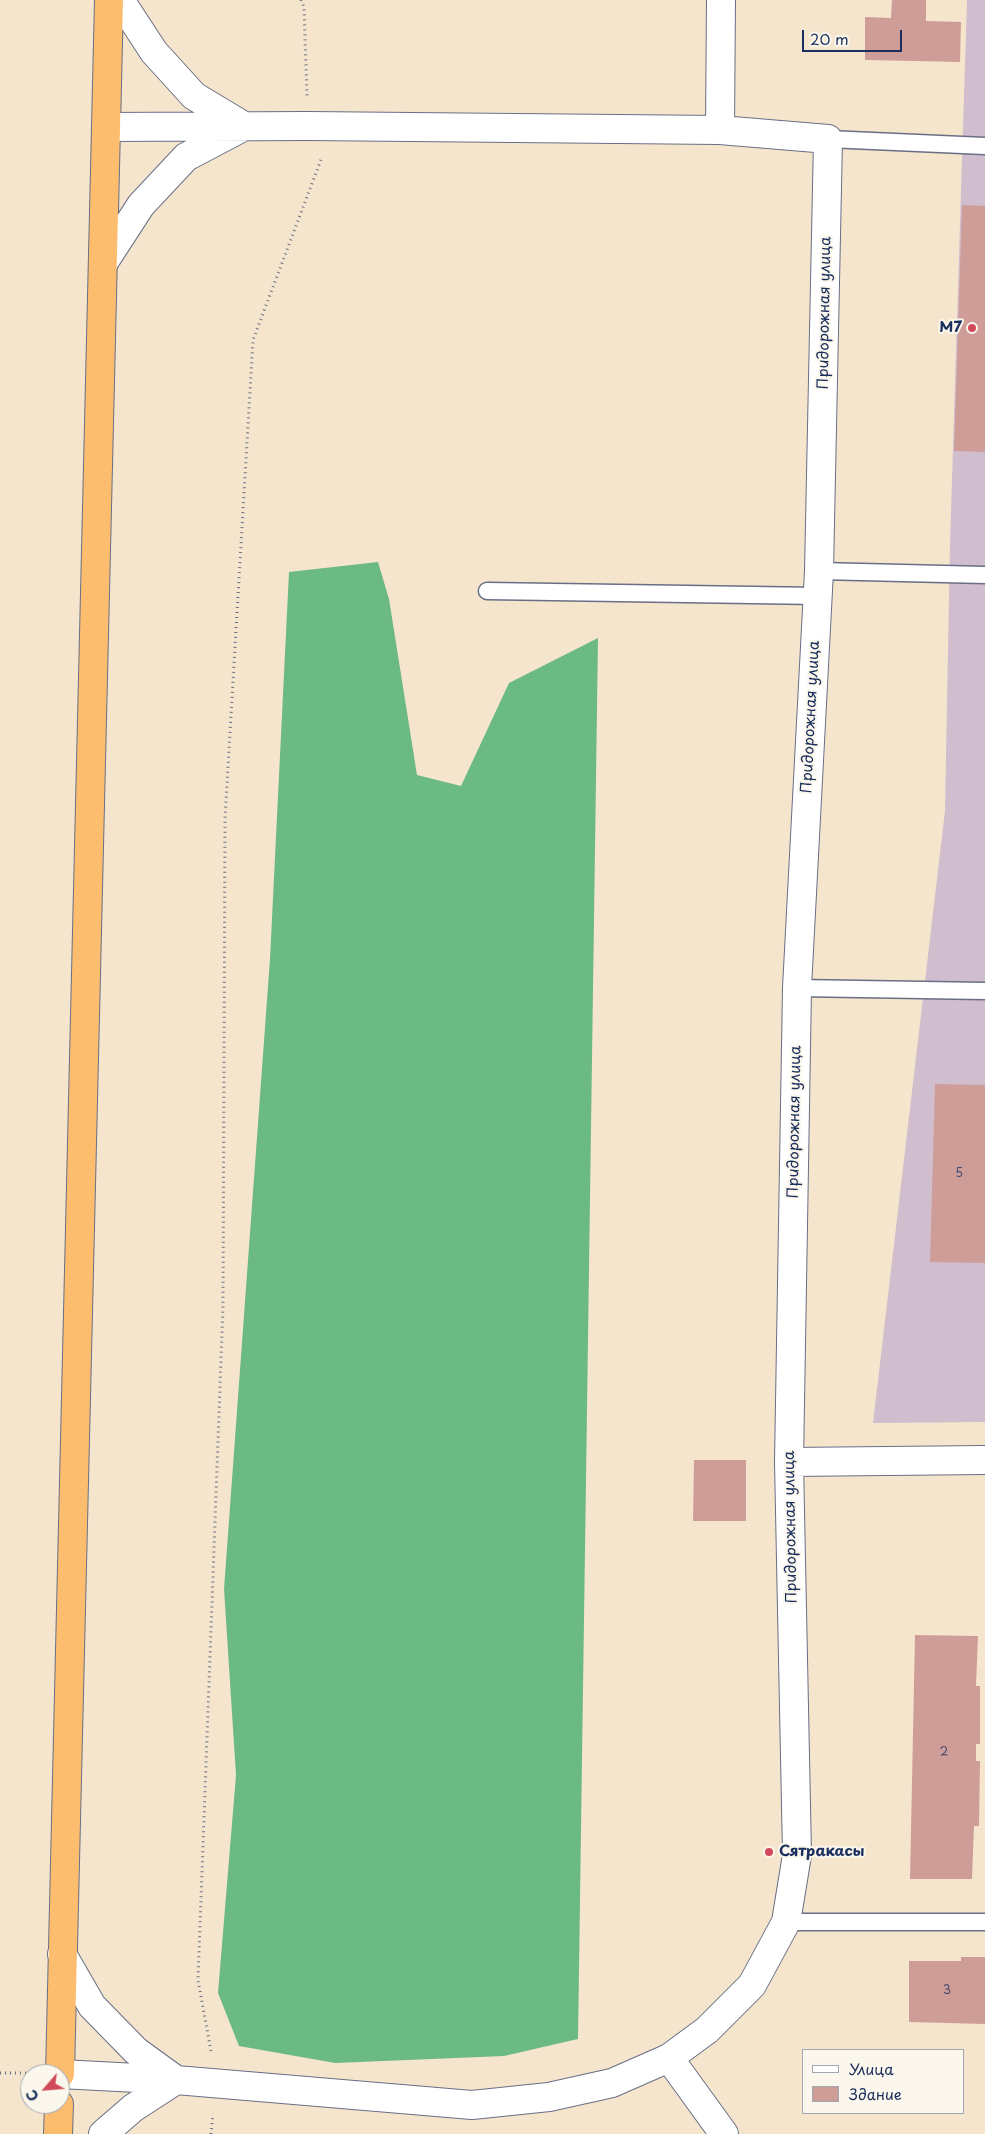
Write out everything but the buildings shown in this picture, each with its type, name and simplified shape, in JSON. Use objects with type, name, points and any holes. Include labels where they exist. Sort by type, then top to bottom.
[{"type":"highway","points":[[60,2064],[109,0]]},
{"type":"highway","points":[[58,2134],[59,2114]]},
{"type":"street","points":[[120,0],[154,52],[194,96],[244,126]]},
{"type":"street","points":[[720,130],[721,0]]},
{"type":"street","points":[[104,262],[141,204],[186,157],[244,126]]},
{"type":"street","points":[[106,127],[320,126],[720,130],[828,139]]},
{"type":"street","name":"Придорожная улица","points":[[70,2075],[217,2083],[472,2105],[549,2097],[612,2083],[669,2058],[707,2030],[752,1985],[786,1922],[797,1855],[789,1462],[797,988],[818,584],[828,139]]},
{"type":"street","points":[[789,1462],[985,1460]]},
{"type":"street","points":[[62,1954],[92,2006],[136,2051],[176,2080],[133,2108],[103,2134]]},
{"type":"street","points":[[669,2058],[724,2134]]},
{"type":"lane","points":[[828,139],[985,146]]},
{"type":"lane","points":[[488,591],[818,584],[985,575]]},
{"type":"lane","points":[[797,988],[985,992]]},
{"type":"lane","points":[[786,1922],[985,1922]]},
{"type":"path","points":[[211,2134],[217,2083],[198,1980],[223,1306],[226,818],[253,340],[320,126],[304,7],[301,0]]},
{"type":"shaded area","points":[[967,0],[985,0],[985,1422],[873,1423],[945,811],[950,543]]},
{"type":"green space","points":[[378,562],[389,599],[417,775],[461,786],[509,683],[598,638],[578,2039],[504,2056],[335,2063],[239,2046],[218,1993],[236,1775],[224,1589],[270,959],[289,572]]},
{"type":"place","name":"М7","points":[[972,328]]},
{"type":"place","name":"Сятракасы","points":[[769,1852]]}]
